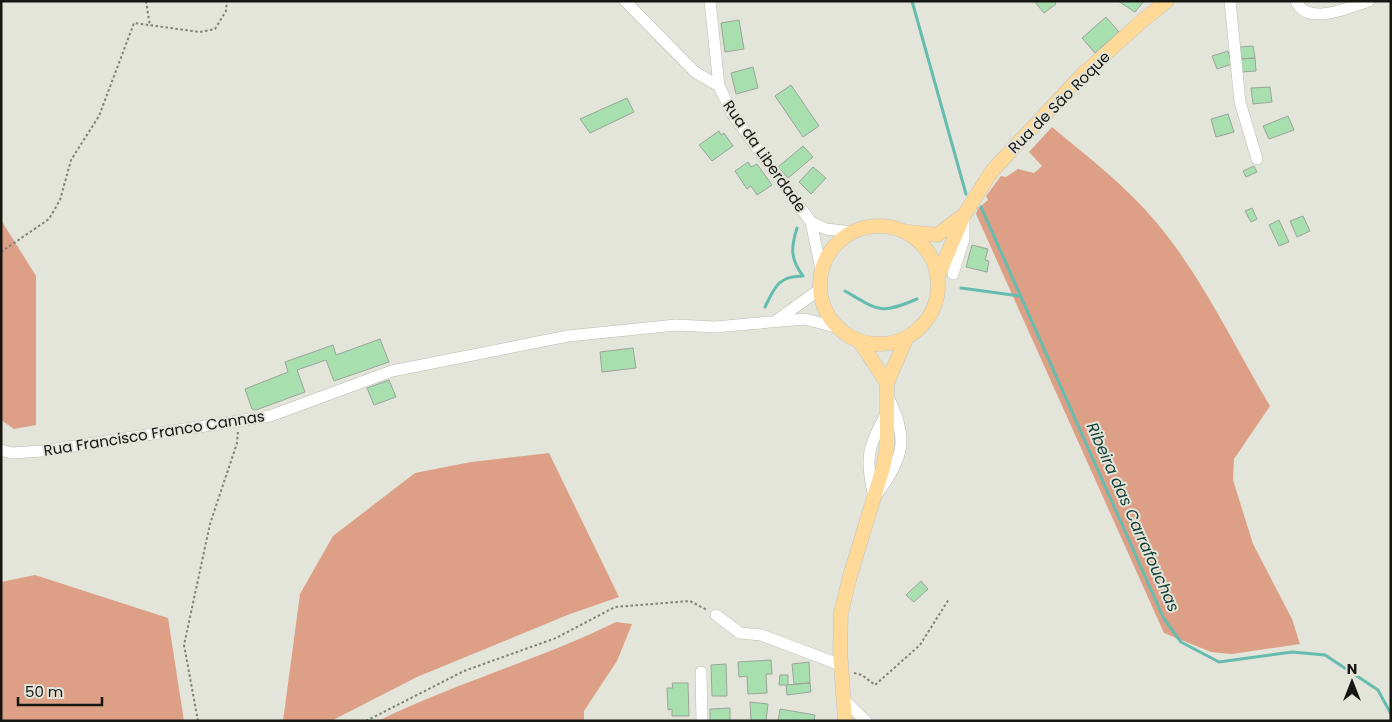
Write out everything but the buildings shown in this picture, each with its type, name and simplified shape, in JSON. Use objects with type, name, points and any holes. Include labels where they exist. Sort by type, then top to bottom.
[{"type":"main road","name":"Rua de São Roque","points":[[938,276],[964,215],[992,171],[1033,125],[1081,76],[1165,2]]},
{"type":"main road","name":"Rua de São Roque","points":[[903,231],[920,235],[937,235],[964,215]]},
{"type":"main road","points":[[883,226],[903,231],[920,242],[932,258],[938,276],[938,294],[932,312],[921,328],[906,339],[888,344],[868,344],[850,338],[835,327],[824,310],[819,290],[821,269],[830,251],[844,236],[863,228],[883,226]]},
{"type":"main road","points":[[845,721],[841,668],[841,613],[844,594],[874,499],[887,447],[887,390],[906,339]]},
{"type":"main road","points":[[860,342],[887,390]]},
{"type":"street","points":[[625,1],[695,72],[719,86]]},
{"type":"street","name":"Rua da Liberdade","points":[[710,1],[719,86],[733,115],[811,222],[821,269]]},
{"type":"street","points":[[1230,1],[1237,84],[1256,159]]},
{"type":"street","points":[[1296,1],[1302,10],[1318,15],[1369,1]]},
{"type":"street","points":[[953,274],[964,240],[964,215]]},
{"type":"street","name":"Rua da Liberdade","points":[[811,222],[832,231],[853,232]]},
{"type":"street","points":[[776,321],[819,290]]},
{"type":"street","name":"Rua Francisco Franco Cannas","points":[[1,450],[12,453],[42,451],[270,416],[392,371],[568,336],[676,325],[715,327],[805,319],[835,327]]},
{"type":"street","points":[[874,499],[896,467],[901,443],[899,420],[887,390]]},
{"type":"street","points":[[716,615],[740,633],[761,635],[841,668]]},
{"type":"street","points":[[701,672],[702,721]]},
{"type":"street","points":[[843,699],[866,721]]},
{"type":"path","points":[[146,1],[150,26]]},
{"type":"path","points":[[1,252],[49,219],[60,200],[71,160],[99,116],[134,23],[200,32],[215,29],[226,11],[227,1]]},
{"type":"path","points":[[198,721],[184,645],[199,564],[237,443],[238,421]]},
{"type":"path","points":[[841,668],[862,675],[875,685],[920,645],[949,599]]},
{"type":"path","points":[[366,721],[464,671],[556,638],[615,607],[690,601],[716,615]]},
{"type":"shaded area","points":[[1052,127],[1132,196],[1173,243],[1203,288],[1270,406],[1234,459],[1233,480],[1253,544],[1292,619],[1300,644],[1232,654],[1211,652],[1164,633],[976,214],[978,208],[988,200],[986,196],[1001,176],[1006,177],[1018,169],[1034,173],[1042,166],[1029,152]]},
{"type":"shaded area","points":[[1,220],[36,276],[36,425],[14,429],[1,420]]},
{"type":"shaded area","points":[[549,453],[619,597],[570,614],[417,677],[331,721],[283,721],[300,594],[333,536],[415,473],[471,462]]},
{"type":"shaded area","points":[[35,575],[168,618],[184,721],[1,721],[1,582]]},
{"type":"shaded area","points":[[616,622],[632,624],[617,661],[584,711],[584,721],[378,721],[407,707],[587,636]]},
{"type":"waterway","name":"Ribeira das Carrafouchas","points":[[912,1],[966,194]]},
{"type":"waterway","name":"Ribeira das Carrafouchas","points":[[981,207],[1164,619],[1181,642],[1219,662],[1292,652],[1325,655],[1378,690],[1391,714]]},
{"type":"waterway","points":[[797,228],[793,253],[796,264],[803,276]]},
{"type":"waterway","points":[[765,307],[778,284],[788,278],[803,276]]},
{"type":"waterway","points":[[961,288],[1020,296]]},
{"type":"waterway","points":[[845,291],[873,307],[887,309],[917,299]]}]
